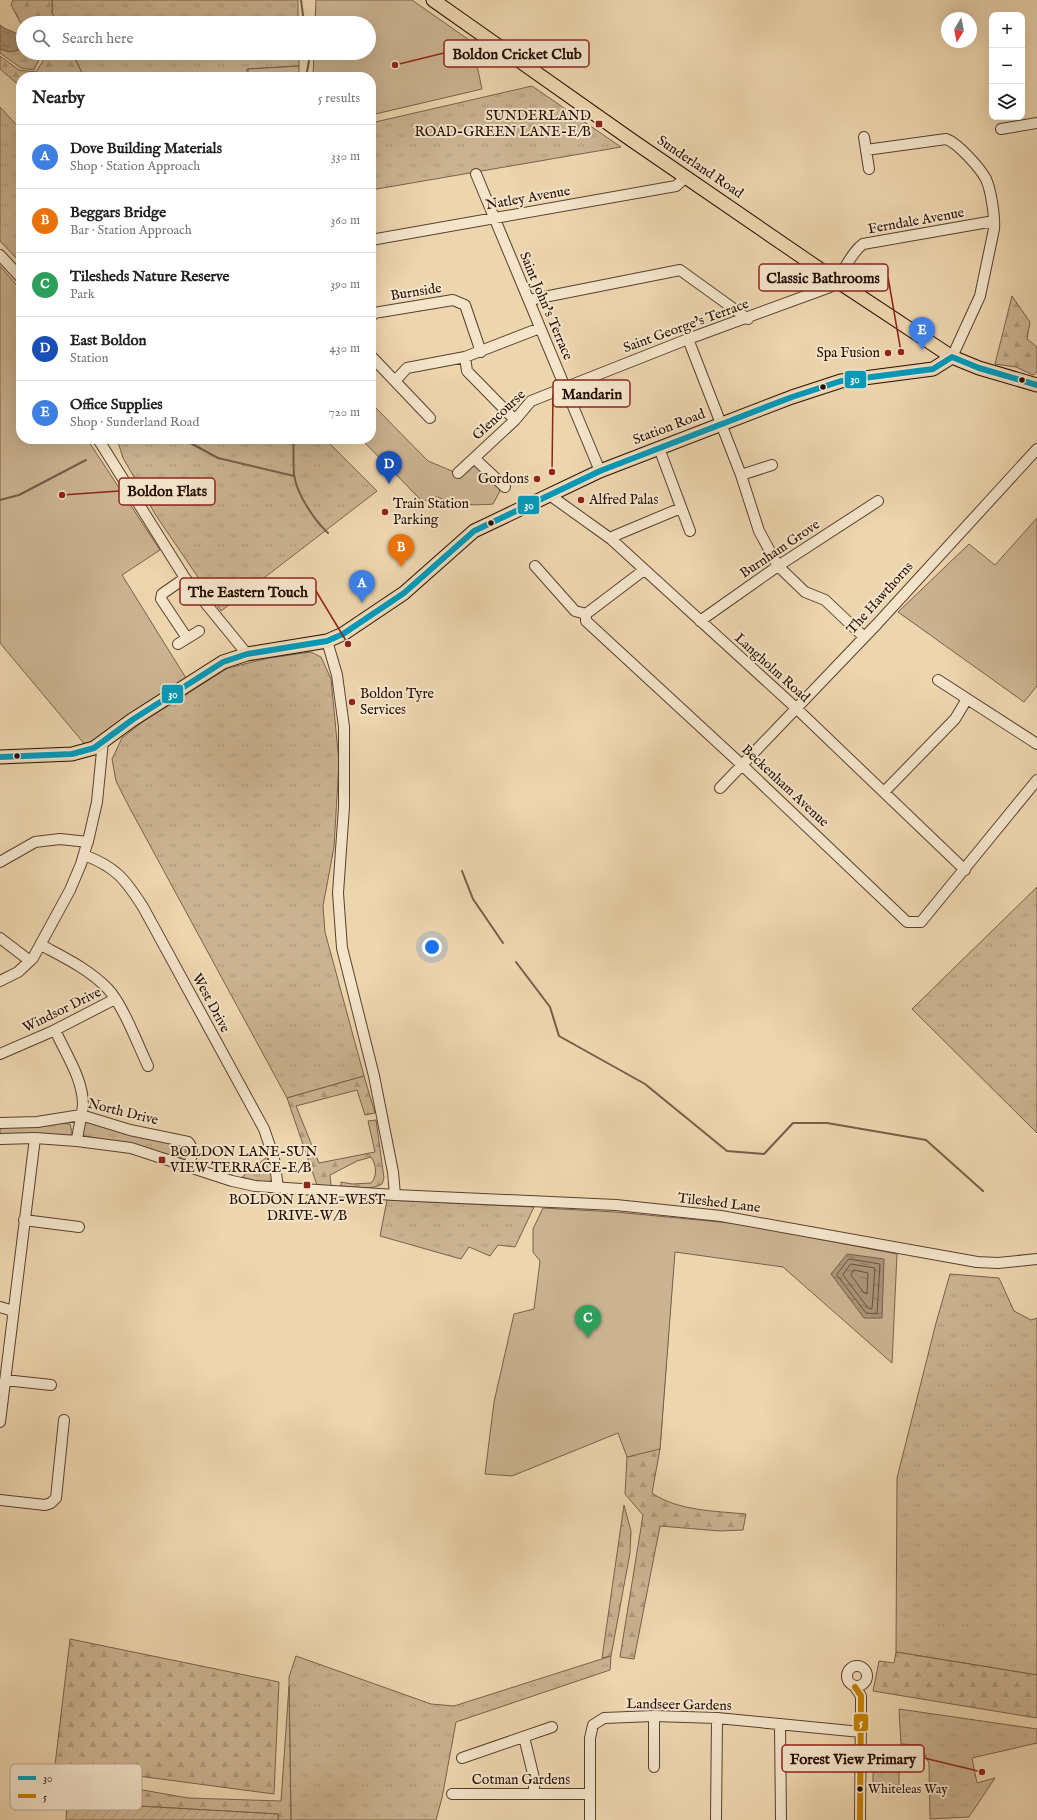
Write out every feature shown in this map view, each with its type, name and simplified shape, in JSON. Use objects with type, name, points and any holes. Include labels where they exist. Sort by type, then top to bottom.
[{"type":"main road","name":"Sunderland Road","points":[[433,0],[686,177],[952,358],[979,368],[1037,385]]},
{"type":"main road","name":"Station Road","points":[[0,757],[72,754],[94,748],[132,720],[223,662],[247,654],[327,641],[343,634],[404,594],[474,531],[551,496],[600,471],[792,397],[841,381],[933,369],[952,358]]},
{"type":"street","points":[[1001,129],[1037,123]]},
{"type":"street","points":[[864,137],[869,169]]},
{"type":"street","points":[[866,150],[946,139],[956,144],[987,181],[994,221],[980,296],[952,358]]},
{"type":"street","name":"Saint John's Terrace","points":[[476,174],[600,471]]},
{"type":"street","name":"Natley Avenue","points":[[376,239],[676,186],[686,177]]},
{"type":"street","name":"Ferndale Avenue","points":[[837,281],[857,249],[863,244],[994,221]]},
{"type":"street","points":[[0,256],[16,273]]},
{"type":"street","points":[[528,300],[680,270],[748,319]]},
{"type":"street","name":"Saint George's Terrace","points":[[565,387],[688,339],[748,319],[830,287],[837,281]]},
{"type":"street","name":"Burnside","points":[[376,314],[453,300],[465,305],[481,352]]},
{"type":"street","points":[[395,381],[407,368],[465,357],[540,328]]},
{"type":"street","points":[[688,339],[742,475],[759,531],[778,566],[805,592],[825,600],[864,637]]},
{"type":"street","points":[[465,357],[467,371],[515,420]]},
{"type":"street","points":[[376,361],[430,418]]},
{"type":"street","name":"Glencourse","points":[[458,473],[515,420],[531,402],[565,387]]},
{"type":"street","points":[[101,444],[186,578],[247,654]]},
{"type":"street","points":[[659,448],[690,532]]},
{"type":"street","name":"The Hawthorns","points":[[720,788],[864,637],[1037,449]]},
{"type":"street","points":[[474,458],[505,487]]},
{"type":"street","points":[[742,475],[772,465]]},
{"type":"street","name":"Langholm Road","points":[[551,496],[610,539],[796,708],[965,870]]},
{"type":"street","name":"Burnham Grove","points":[[700,621],[778,566],[878,501]]},
{"type":"street","points":[[610,539],[681,508]]},
{"type":"street","points":[[535,566],[575,611],[586,614],[644,570]]},
{"type":"street","points":[[186,578],[162,594],[161,599],[187,638]]},
{"type":"street","name":"Beckenham Avenue","points":[[586,614],[586,621],[742,765],[907,922],[921,922],[1037,780]]},
{"type":"street","points":[[178,644],[199,630]]},
{"type":"street","points":[[327,641],[337,674],[344,727],[344,807],[338,893],[342,948],[374,1076],[393,1172],[395,1195]]},
{"type":"street","points":[[938,680],[1037,744]]},
{"type":"street","points":[[884,792],[954,719],[967,699]]},
{"type":"street","points":[[0,981],[18,972],[30,961],[41,945],[70,890],[88,842],[97,802],[103,741]]},
{"type":"street","points":[[0,862],[35,842],[60,839],[88,842]]},
{"type":"street","name":"West Drive","points":[[84,855],[100,861],[115,871],[125,881],[143,907],[264,1129],[274,1158],[278,1188]]},
{"type":"street","points":[[0,938],[30,961]]},
{"type":"street","points":[[41,945],[78,965],[94,976],[109,990],[148,1066]]},
{"type":"street","name":"Windsor Drive","points":[[0,1054],[54,1030],[115,1000]]},
{"type":"street","points":[[54,1030],[79,1082],[82,1092],[81,1115],[78,1124],[77,1141]]},
{"type":"street","name":"North Drive","points":[[0,1123],[37,1122],[81,1115],[130,1130],[188,1142],[191,1145],[192,1151],[189,1167]]},
{"type":"street","points":[[0,1422],[35,1138]]},
{"type":"street","name":"Tileshed Lane","points":[[0,1139],[35,1138],[77,1141],[131,1148],[232,1181],[255,1186],[395,1195],[616,1205],[721,1216],[977,1262],[998,1263],[1037,1259]]},
{"type":"street","points":[[24,1220],[79,1227]]},
{"type":"street","points":[[0,1307],[13,1311]]},
{"type":"street","points":[[5,1380],[51,1385]]},
{"type":"street","points":[[0,1500],[44,1505],[51,1503],[56,1498],[64,1420]]},
{"type":"street","points":[[860,1685],[860,1820]]},
{"type":"street","points":[[654,1716],[654,1767]]},
{"type":"street","name":"Landseer Gardens","points":[[590,1820],[590,1738],[593,1725],[604,1718],[654,1716],[716,1718],[861,1732]]},
{"type":"street","points":[[716,1718],[716,1820]]},
{"type":"street","points":[[780,1724],[781,1820]]},
{"type":"street","points":[[462,1758],[552,1727]]},
{"type":"street","points":[[524,1737],[534,1778],[534,1794]]},
{"type":"street","name":"Cotman Gardens","points":[[452,1794],[590,1794]]},
{"type":"green space","points":[[13,0],[52,0],[52,13],[54,16],[17,16],[11,5]]},
{"type":"green space","points":[[52,0],[298,0],[298,16],[54,16],[52,13]]},
{"type":"green space","points":[[316,0],[412,0],[472,42],[482,89],[376,114],[376,72],[313,72],[314,60],[376,60],[376,16],[315,16]]},
{"type":"green space","points":[[16,34],[16,60],[39,60],[34,70],[21,68],[0,53],[0,35]]},
{"type":"green space","points":[[0,56],[19,70],[36,72],[16,72],[16,83],[0,69]]},
{"type":"green space","points":[[44,60],[76,60],[82,72],[36,72]]},
{"type":"green space","points":[[76,60],[299,60],[299,66],[247,69],[247,72],[82,72]]},
{"type":"green space","points":[[299,66],[299,72],[248,72],[248,69]]},
{"type":"green space","points":[[532,86],[621,147],[376,189],[376,122]]},
{"type":"green space","points":[[0,107],[16,125],[16,258],[0,241]]},
{"type":"green space","points":[[0,266],[16,284],[16,444],[90,444],[160,550],[122,575],[186,678],[87,747],[0,643]]},
{"type":"green space","points":[[1012,296],[1030,322],[1027,339],[1037,347],[1037,372],[1033,375],[1016,367],[995,364]]},
{"type":"green space","points":[[376,408],[428,461],[452,471],[457,477],[472,465],[497,485],[500,491],[493,504],[452,504],[438,497],[423,502],[366,444],[376,444]]},
{"type":"green space","points":[[119,444],[330,444],[377,491],[221,611],[155,514],[123,458]]},
{"type":"green space","points":[[1037,518],[1037,686],[1024,702],[898,612],[969,544],[995,565]]},
{"type":"green space","points":[[311,652],[321,657],[331,679],[339,762],[334,847],[323,906],[325,932],[364,1076],[287,1098],[127,803],[116,781],[112,759],[122,738],[144,721],[228,668],[269,658]]},
{"type":"green space","points":[[1037,887],[1037,1133],[912,1009]]},
{"type":"green space","points":[[364,1076],[375,1113],[365,1115],[357,1090],[296,1106],[319,1163],[375,1152],[368,1121],[376,1120],[384,1178],[382,1184],[367,1188],[341,1186],[341,1182],[352,1184],[371,1183],[375,1177],[376,1170],[371,1157],[357,1161],[330,1175],[331,1186],[317,1185],[287,1098]]},
{"type":"green space","points":[[85,1121],[184,1146],[186,1148],[186,1156],[183,1158],[176,1157],[130,1144],[85,1136],[81,1134]]},
{"type":"green space","points":[[55,1123],[70,1124],[72,1132],[70,1136],[0,1134],[0,1127]]},
{"type":"green space","points":[[267,1157],[272,1180],[269,1182],[257,1182],[242,1177]]},
{"type":"green space","points":[[387,1200],[534,1207],[515,1247],[498,1245],[490,1256],[469,1247],[461,1259],[380,1236]]},
{"type":"green space","points":[[543,1208],[615,1212],[741,1224],[897,1254],[892,1363],[783,1267],[675,1252],[660,1449],[627,1457],[618,1433],[512,1476],[485,1474],[494,1402],[514,1314],[534,1309],[540,1261],[533,1252],[533,1229]]},
{"type":"green space","points":[[674,1258],[660,1449],[652,1493],[662,1499],[685,1507],[709,1511],[746,1514],[743,1530],[720,1531],[660,1526],[634,1659],[620,1657],[643,1515],[625,1494],[627,1457],[645,1452]]},
{"type":"green space","points":[[950,1274],[999,1278],[1014,1311],[1031,1320],[1037,1318],[1037,1675],[896,1652],[897,1478],[936,1323]]},
{"type":"green space","points":[[624,1505],[631,1531],[630,1553],[611,1656],[602,1658]]},
{"type":"green space","points":[[70,1639],[279,1682],[274,1794],[142,1777],[142,1764],[55,1764]]},
{"type":"green space","points":[[896,1652],[1037,1675],[1037,1718],[873,1691],[879,1661],[894,1663]]},
{"type":"green space","points":[[296,1656],[431,1704],[454,1706],[611,1656],[610,1670],[456,1722],[442,1798],[436,1820],[291,1820],[289,1677]]},
{"type":"green space","points":[[289,1686],[291,1820],[278,1820],[278,1814],[142,1806],[142,1790],[188,1798],[281,1801]]},
{"type":"green space","points":[[899,1709],[1037,1729],[1037,1743],[972,1758],[977,1783],[995,1778],[969,1817],[930,1819],[929,1763],[920,1745],[901,1744]]},
{"type":"green space","points":[[873,1772],[899,1772],[899,1792],[873,1793]]},
{"type":"green space","points":[[142,1806],[278,1814],[278,1820],[66,1820],[67,1810],[142,1810]]},
{"type":"water","points":[[0,25],[16,33],[16,51],[10,52],[0,49]]},
{"type":"water","points":[[847,1254],[884,1259],[882,1318],[864,1318],[831,1274]]},
{"type":"waterway","points":[[301,0],[303,16]]},
{"type":"waterway","points":[[307,72],[309,60]]},
{"type":"waterway","points":[[192,444],[218,458],[294,476]]},
{"type":"waterway","points":[[293,444],[294,474],[298,489],[306,506],[328,533]]},
{"type":"waterway","points":[[0,500],[19,495],[86,460]]},
{"type":"waterway","points":[[462,871],[473,899],[503,943]]},
{"type":"waterway","points":[[516,962],[550,1007],[559,1036],[645,1084],[727,1151],[764,1154],[793,1123],[827,1123],[926,1140],[983,1191]]},
{"type":"transit line","name":"30","points":[[0,757],[72,754],[94,748],[132,720],[223,662],[247,654],[327,641],[343,634],[404,593],[474,531],[600,471],[792,397],[841,381],[933,369],[952,357],[979,368],[1037,385]]},
{"type":"transit line","name":"5","points":[[855,1687],[861,1696],[860,1820]]},
{"type":"place","name":"Boldon Cricket Club","points":[[395,65]]},
{"type":"place","name":"SUNDERLAND ROAD-GREEN LANE-E/B","points":[[599,124]]},
{"type":"place","name":"Office Supplies","points":[[922,350]]},
{"type":"place","name":"Classic Bathrooms","points":[[901,352]]},
{"type":"place","name":"Spa Fusion","points":[[888,353]]},
{"type":"place","name":"Mandarin","points":[[552,472]]},
{"type":"place","name":"Gordons","points":[[537,479]]},
{"type":"place","name":"East Boldon","points":[[389,484]]},
{"type":"place","name":"Boldon Flats","points":[[62,495]]},
{"type":"place","name":"Alfred Palas","points":[[581,500]]},
{"type":"place","name":"Train Station Parking","points":[[385,512]]},
{"type":"place","name":"Beggars Bridge","points":[[401,567]]},
{"type":"place","name":"Dove Building Materials","points":[[362,603]]},
{"type":"place","name":"The Eastern Touch","points":[[348,644]]},
{"type":"place","name":"Boldon Tyre Services","points":[[352,702]]},
{"type":"place","name":"BOLDON LANE-SUN VIEW TERRACE-E/B","points":[[162,1160]]},
{"type":"place","name":"BOLDON LANE-WEST DRIVE-W/B","points":[[307,1185]]},
{"type":"place","name":"Tilesheds Nature Reserve","points":[[588,1338]]},
{"type":"place","name":"Forest View Primary","points":[[982,1772]]},
{"type":"place","name":"Whiteleas Way","points":[[860,1789]]}]
